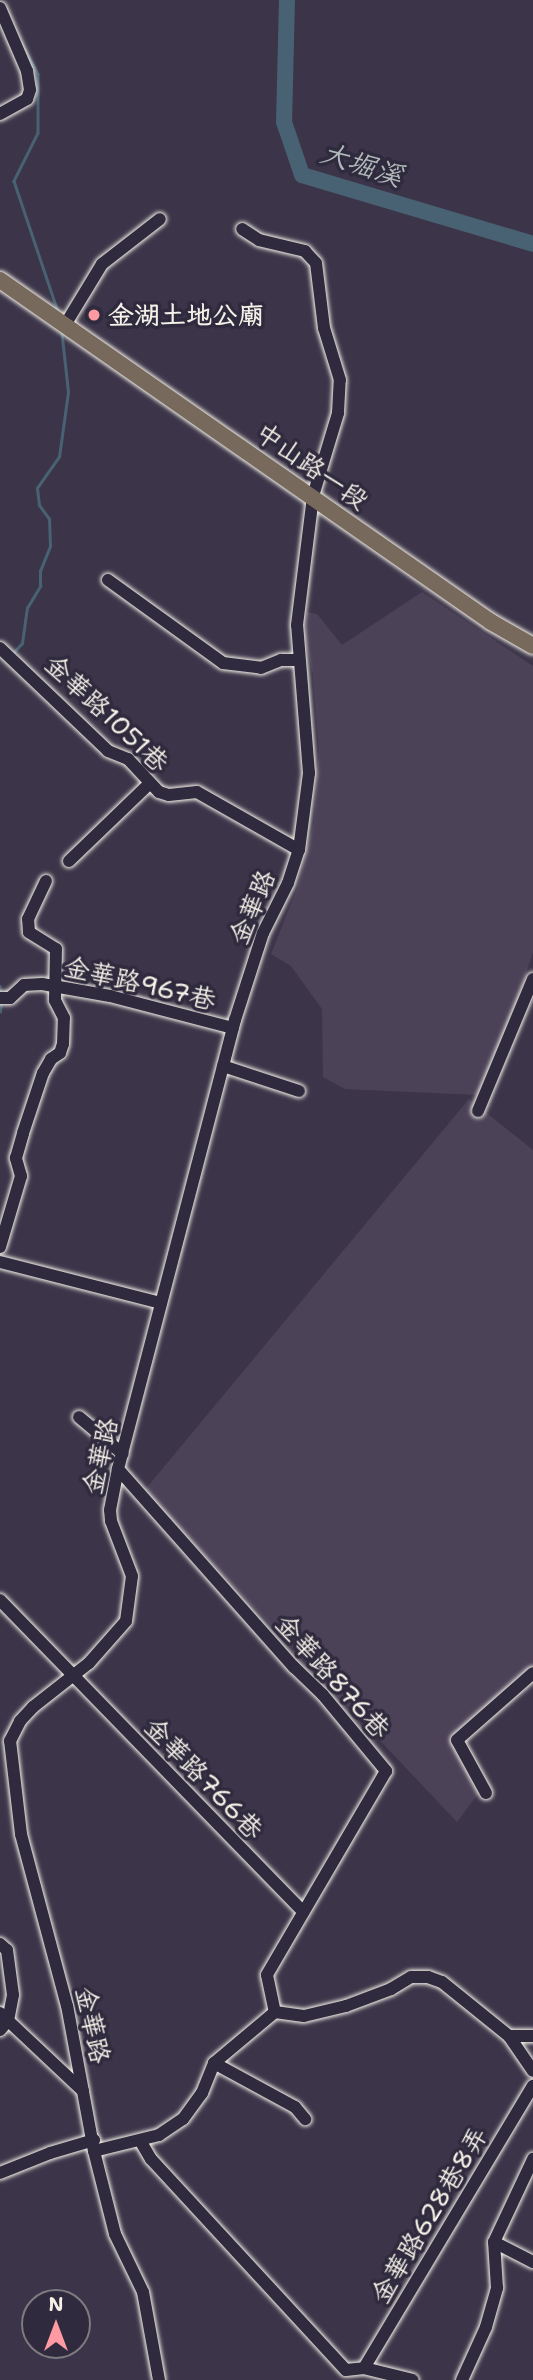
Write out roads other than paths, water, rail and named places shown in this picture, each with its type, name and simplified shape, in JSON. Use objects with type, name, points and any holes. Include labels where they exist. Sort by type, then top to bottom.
[{"type":"main road","name":"中山路一段","points":[[2,285],[313,496],[491,622],[533,646]]},
{"type":"street","points":[[0,8],[27,71],[30,89],[27,99],[0,114]]},
{"type":"street","points":[[60,322],[102,264],[160,219]]},
{"type":"street","name":"金華路","points":[[159,2380],[143,2292],[115,2234],[94,2145],[67,2006],[21,1834],[5,1742],[33,1707],[108,1644],[126,1621],[132,1576],[111,1521],[118,1469],[233,1028],[263,933],[288,883],[299,850],[309,773],[306,710],[298,660],[297,625],[313,496],[338,412],[340,380],[324,328],[316,263],[305,251],[259,240],[242,229]]},
{"type":"street","points":[[108,580],[223,663],[261,668],[281,660],[298,660]]},
{"type":"street","name":"金華路1051巷","points":[[0,648],[108,751],[128,759],[159,792],[197,792],[299,850]]},
{"type":"street","points":[[69,862],[150,783]]},
{"type":"street","points":[[0,1247],[21,1175],[16,1158],[23,1133],[43,1073],[51,1059],[60,1053],[63,1044],[64,1018],[55,1000],[54,988],[56,949],[29,932],[28,919],[46,881]]},
{"type":"street","points":[[478,1111],[533,979]]},
{"type":"street","name":"金華路967巷","points":[[0,998],[10,998],[24,985],[54,988],[110,996],[233,1028]]},
{"type":"street","points":[[223,1066],[299,1091]]},
{"type":"street","points":[[0,1262],[161,1303]]},
{"type":"street","points":[[79,1417],[123,1454]]},
{"type":"street","name":"金華路876巷","points":[[118,1469],[294,1667],[323,1695],[386,1771],[267,1975],[275,2012]]},
{"type":"street","name":"金華路766巷","points":[[0,1600],[303,1912]]},
{"type":"street","points":[[486,1793],[457,1740],[533,1673]]},
{"type":"street","points":[[0,1944],[7,1950],[13,1995],[3,2022],[83,2092]]},
{"type":"street","points":[[0,2173],[50,2152],[94,2145],[141,2142],[159,2136],[183,2119],[202,2093],[214,2063],[275,2012],[304,2016],[346,2006],[391,1989],[411,1977],[428,1977],[442,1982],[509,2036],[533,2071]]},
{"type":"street","points":[[509,2036],[533,2036]]},
{"type":"street","points":[[214,2063],[295,2107],[305,2119]]},
{"type":"street","name":"金華路628巷8弄","points":[[364,2368],[533,2086]]},
{"type":"street","points":[[141,2142],[151,2159],[346,2370],[364,2368],[413,2380]]},
{"type":"street","points":[[462,2380],[486,2327],[497,2288],[495,2242],[533,2160]]},
{"type":"street","points":[[495,2242],[533,2262]]},
{"type":"waterway","name":"大堀溪","points":[[287,0],[284,122],[302,175],[533,244]]},
{"type":"waterway","points":[[21,42],[38,74],[38,133],[14,181],[58,312]]},
{"type":"waterway","points":[[11,655],[22,643],[27,608],[40,586],[40,571],[50,546],[49,519],[39,505],[37,488],[59,457],[68,392],[61,329]]},
{"type":"waterway","points":[[0,986],[1,995]]},
{"type":"waterway","points":[[0,1012],[1,1002]]},
{"type":"place","name":"金湖土地公廟","points":[[94,315]]}]
